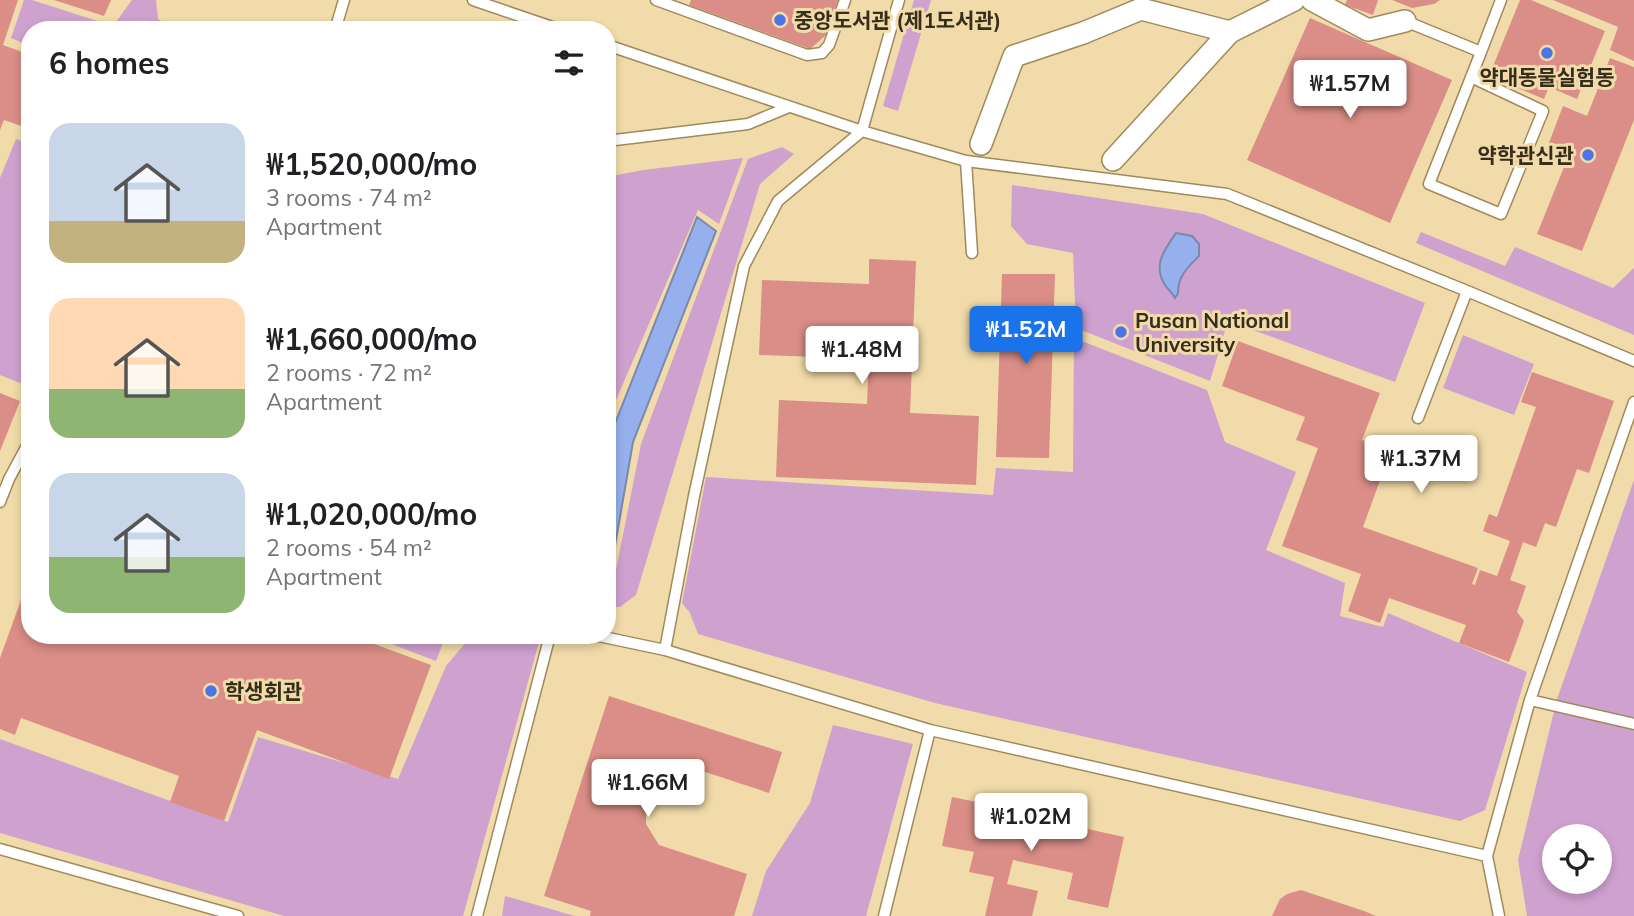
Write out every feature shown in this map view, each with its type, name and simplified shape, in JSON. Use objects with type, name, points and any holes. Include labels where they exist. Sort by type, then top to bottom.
[{"type":"street","points":[[1113,160],[1230,32],[1294,0]]},
{"type":"street","points":[[1312,0],[1368,30],[1405,21]]},
{"type":"street","points":[[981,144],[1014,56],[1083,33],[1140,4],[1230,32]]},
{"type":"lane","points":[[338,21],[344,0]]},
{"type":"lane","points":[[473,0],[535,21]]},
{"type":"lane","points":[[656,0],[807,55],[822,53],[829,46],[845,0]]},
{"type":"lane","points":[[665,650],[694,496],[744,266],[778,201],[862,131],[899,0]]},
{"type":"lane","points":[[1471,77],[1543,111],[1501,214],[1429,184],[1501,0]]},
{"type":"lane","points":[[1405,21],[1481,52]]},
{"type":"lane","points":[[616,49],[862,131],[966,161],[1227,194],[1634,361]]},
{"type":"lane","points":[[616,141],[748,124],[789,107]]},
{"type":"lane","points":[[966,161],[972,253]]},
{"type":"lane","points":[[1418,418],[1467,291]]},
{"type":"lane","points":[[1499,916],[1487,856],[1530,700],[1634,402]]},
{"type":"lane","points":[[0,502],[21,457]]},
{"type":"lane","points":[[616,640],[665,650],[930,730],[1487,856]]},
{"type":"lane","points":[[477,916],[548,644]]},
{"type":"lane","points":[[1530,700],[1634,724]]},
{"type":"lane","points":[[884,916],[930,730]]},
{"type":"lane","points":[[0,849],[238,916]]},
{"type":"shaded area","points":[[24,0],[32,0],[97,21],[21,21],[21,42],[11,38]]},
{"type":"shaded area","points":[[132,0],[156,0],[158,19],[161,21],[117,21]]},
{"type":"shaded area","points":[[914,0],[931,0],[898,111],[883,106]]},
{"type":"shaded area","points":[[16,139],[21,141],[21,383],[0,375],[0,178]]},
{"type":"shaded area","points":[[782,147],[794,154],[760,184],[636,595],[616,607],[616,570],[641,444],[748,159]]},
{"type":"shaded area","points":[[743,158],[719,224],[698,210],[616,400],[616,175]]},
{"type":"shaded area","points":[[1012,185],[1203,214],[1425,303],[1395,382],[1228,321],[1210,381],[1076,328],[1073,253],[1027,244],[1011,226]]},
{"type":"shaded area","points":[[1421,232],[1505,266],[1515,247],[1613,288],[1634,268],[1634,335],[1416,243]]},
{"type":"shaded area","points":[[1463,335],[1534,364],[1514,415],[1443,388]]},
{"type":"shaded area","points":[[1074,338],[1207,390],[1225,442],[1296,472],[1266,550],[1345,583],[1340,616],[1383,627],[1388,613],[1527,672],[1485,810],[1460,821],[935,703],[698,634],[690,613],[682,603],[706,477],[993,495],[996,468],[1073,472]]},
{"type":"shaded area","points":[[1634,480],[1634,916],[1527,916],[1518,860],[1557,699]]},
{"type":"shaded area","points":[[392,644],[443,644],[436,661]]},
{"type":"shaded area","points":[[464,644],[539,644],[463,916],[284,916],[0,833],[0,739],[228,822],[258,737],[398,779],[446,666]]},
{"type":"shaded area","points":[[833,725],[913,744],[866,916],[752,916],[766,871],[810,803]]},
{"type":"shaded area","points":[[505,896],[575,916],[502,916]]},
{"type":"water","points":[[697,217],[716,231],[633,442],[616,540],[616,421]]},
{"type":"water","points":[[1176,233],[1192,236],[1199,244],[1199,256],[1181,277],[1175,298],[1161,278],[1160,264]]},
{"type":"building","points":[[0,0],[18,0],[3,45],[21,52],[21,126],[4,120],[0,130]]},
{"type":"building","points":[[54,0],[111,0],[104,16]]},
{"type":"building","name":"중앙도서관 (제1도서관)","points":[[691,0],[838,0],[826,35],[810,49],[689,5]]},
{"type":"building","points":[[1347,0],[1378,0],[1373,15],[1345,5]]},
{"type":"building","points":[[1392,0],[1440,0],[1434,4],[1412,8]]},
{"type":"building","name":"약대동물실험동","points":[[1520,0],[1531,0],[1605,31],[1577,99],[1549,87],[1544,99],[1489,76]]},
{"type":"building","points":[[1553,0],[1634,0],[1634,61],[1610,50],[1618,27]]},
{"type":"building","points":[[1310,18],[1452,80],[1390,223],[1247,160]]},
{"type":"building","name":"약학관신관","points":[[1610,58],[1634,67],[1634,120],[1582,251],[1537,234],[1566,162],[1547,148],[1563,106],[1587,116]]},
{"type":"building","points":[[869,259],[916,261],[910,413],[979,416],[976,485],[776,477],[779,400],[867,404],[870,329],[847,329],[846,358],[759,355],[762,280],[869,284]]},
{"type":"building","points":[[1002,274],[1055,274],[1049,458],[996,457]]},
{"type":"building","points":[[1238,341],[1380,393],[1362,440],[1377,445],[1372,459],[1386,464],[1363,527],[1478,568],[1472,584],[1475,585],[1480,570],[1497,576],[1510,541],[1483,531],[1489,514],[1497,517],[1536,407],[1521,402],[1532,372],[1614,401],[1589,473],[1577,469],[1556,527],[1545,523],[1536,547],[1523,542],[1510,580],[1526,586],[1517,612],[1524,621],[1509,662],[1459,643],[1466,625],[1389,598],[1380,623],[1348,611],[1361,574],[1282,546],[1318,448],[1296,440],[1305,417],[1222,386]]},
{"type":"building","points":[[0,393],[20,401],[0,451]]},
{"type":"building","name":"학생회관","points":[[21,600],[21,644],[374,644],[431,665],[389,779],[257,730],[224,821],[170,802],[179,776],[21,718],[15,735],[0,729],[0,658]]},
{"type":"building","points":[[609,696],[782,752],[769,793],[684,765],[661,775],[646,798],[646,824],[659,845],[747,874],[734,916],[590,916],[591,911],[544,896]]},
{"type":"building","points":[[988,795],[1017,802],[1015,813],[1124,837],[1108,908],[1067,899],[1073,873],[1013,860],[1007,884],[1038,891],[1032,916],[985,916],[994,877],[969,872],[974,852],[942,846],[952,797],[986,804]]},
{"type":"building","points":[[1301,890],[1376,916],[1272,916],[1280,899]]},
{"type":"place","name":"중앙도서관 (제1도서관)","points":[[780,20]]},
{"type":"place","name":"약대동물실험동","points":[[1547,53]]},
{"type":"place","name":"약학관신관","points":[[1588,155]]},
{"type":"place","name":"Pusan National University","points":[[1121,332]]},
{"type":"place","name":"학생회관","points":[[211,691]]}]
